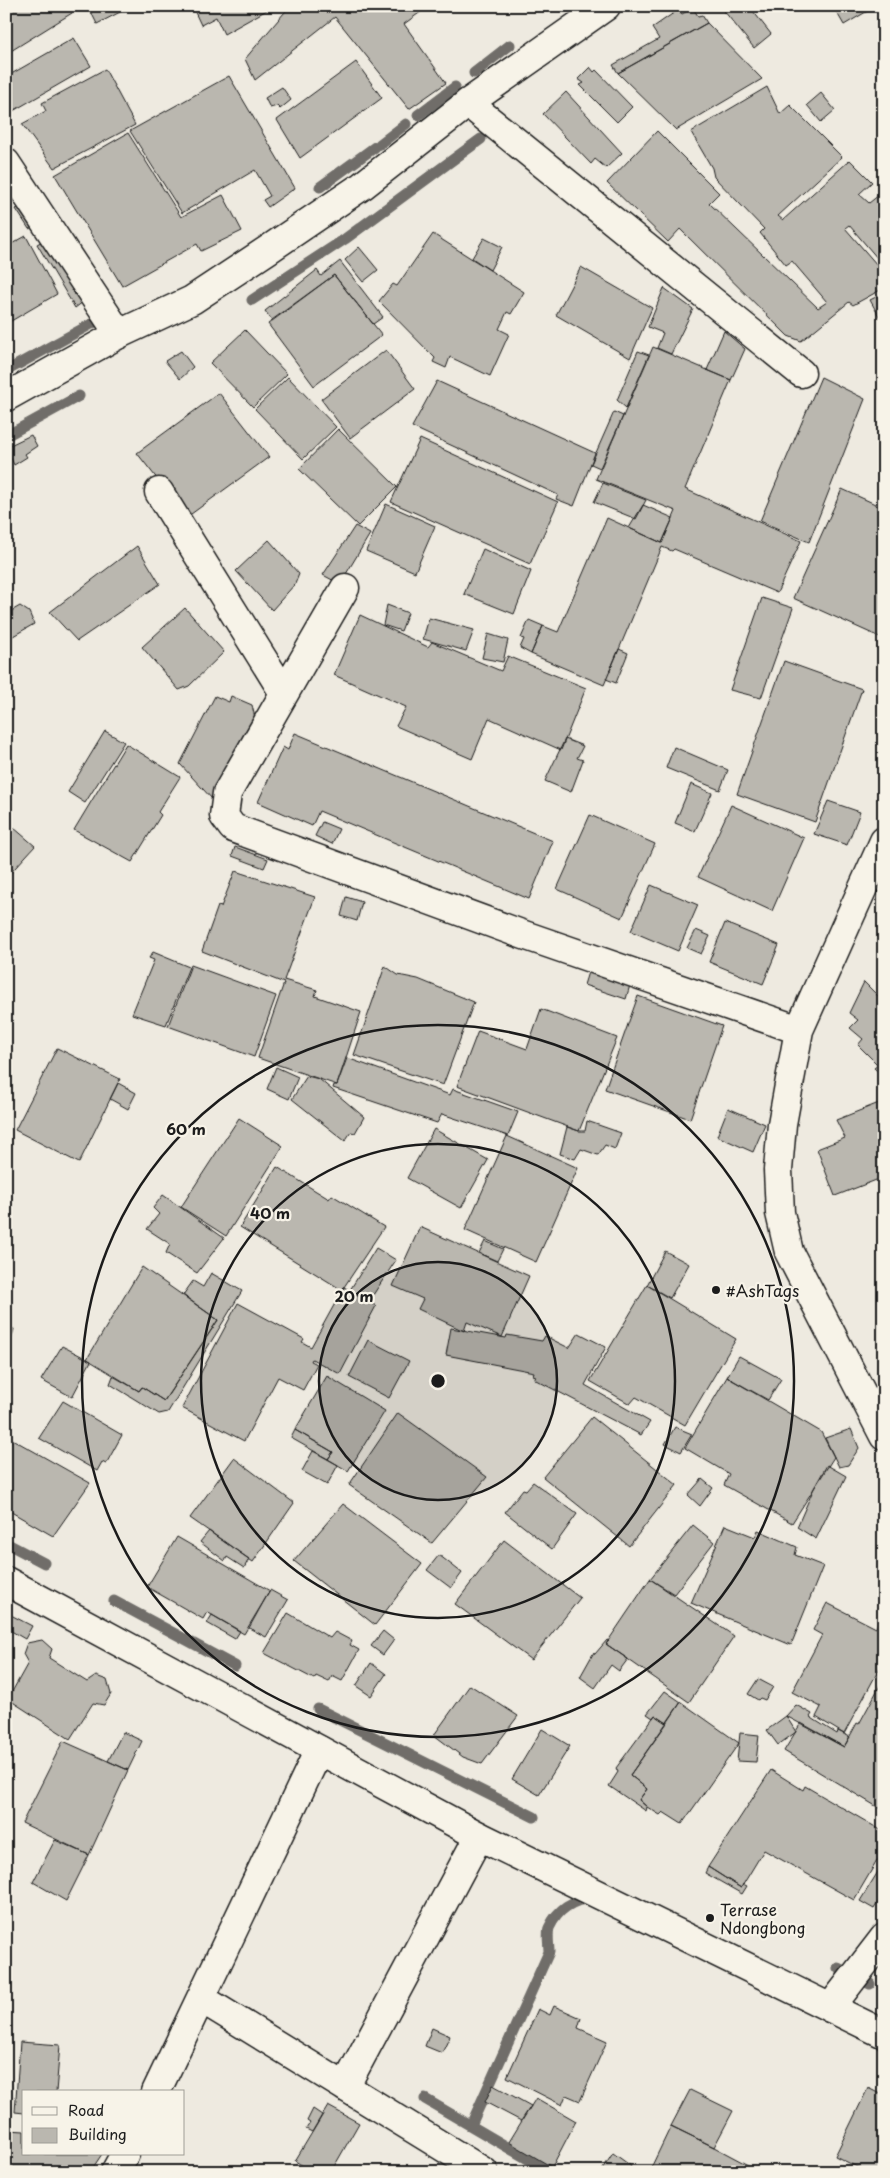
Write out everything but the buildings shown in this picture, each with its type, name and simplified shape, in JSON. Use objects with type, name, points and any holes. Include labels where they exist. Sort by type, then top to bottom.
[{"type":"street","points":[[6,397],[120,334],[192,300],[362,186],[468,103],[606,6]]},
{"type":"street","points":[[468,103],[801,373]]},
{"type":"street","points":[[6,163],[120,334]]},
{"type":"street","points":[[159,492],[284,693]]},
{"type":"street","points":[[345,588],[227,793],[224,816],[233,828],[524,935],[798,1030]]},
{"type":"street","points":[[884,841],[860,889],[798,1030],[782,1124],[778,1170],[780,1213],[789,1252],[884,1436]]},
{"type":"street","points":[[6,1581],[479,1836],[884,2034]]},
{"type":"street","points":[[157,2090],[319,1750]]},
{"type":"street","points":[[345,2087],[479,1836]]},
{"type":"street","points":[[830,2008],[884,1938]]},
{"type":"street","points":[[202,1998],[484,2172]]},
{"type":"street","points":[[115,2172],[124,2156]]},
{"type":"waterway","points":[[474,73],[510,45]]},
{"type":"waterway","points":[[418,115],[455,87]]},
{"type":"waterway","points":[[380,144],[406,124]]},
{"type":"waterway","points":[[252,300],[345,239],[481,139]]},
{"type":"waterway","points":[[320,187],[375,147]]},
{"type":"waterway","points":[[6,371],[95,322]]},
{"type":"waterway","points":[[6,436],[79,396]]},
{"type":"waterway","points":[[6,1543],[44,1563]]},
{"type":"waterway","points":[[114,1601],[235,1666]]},
{"type":"waterway","points":[[318,1709],[534,1817]]},
{"type":"waterway","points":[[471,2125],[549,1952],[548,1931],[552,1922],[566,1906],[586,1899],[593,1899]]},
{"type":"waterway","points":[[838,1968],[870,1984]]},
{"type":"waterway","points":[[425,2099],[550,2172]]},
{"type":"place","name":"#AshTags","points":[[716,1290]]},
{"type":"place","name":"Terrase Ndongbong","points":[[710,1918]]}]
